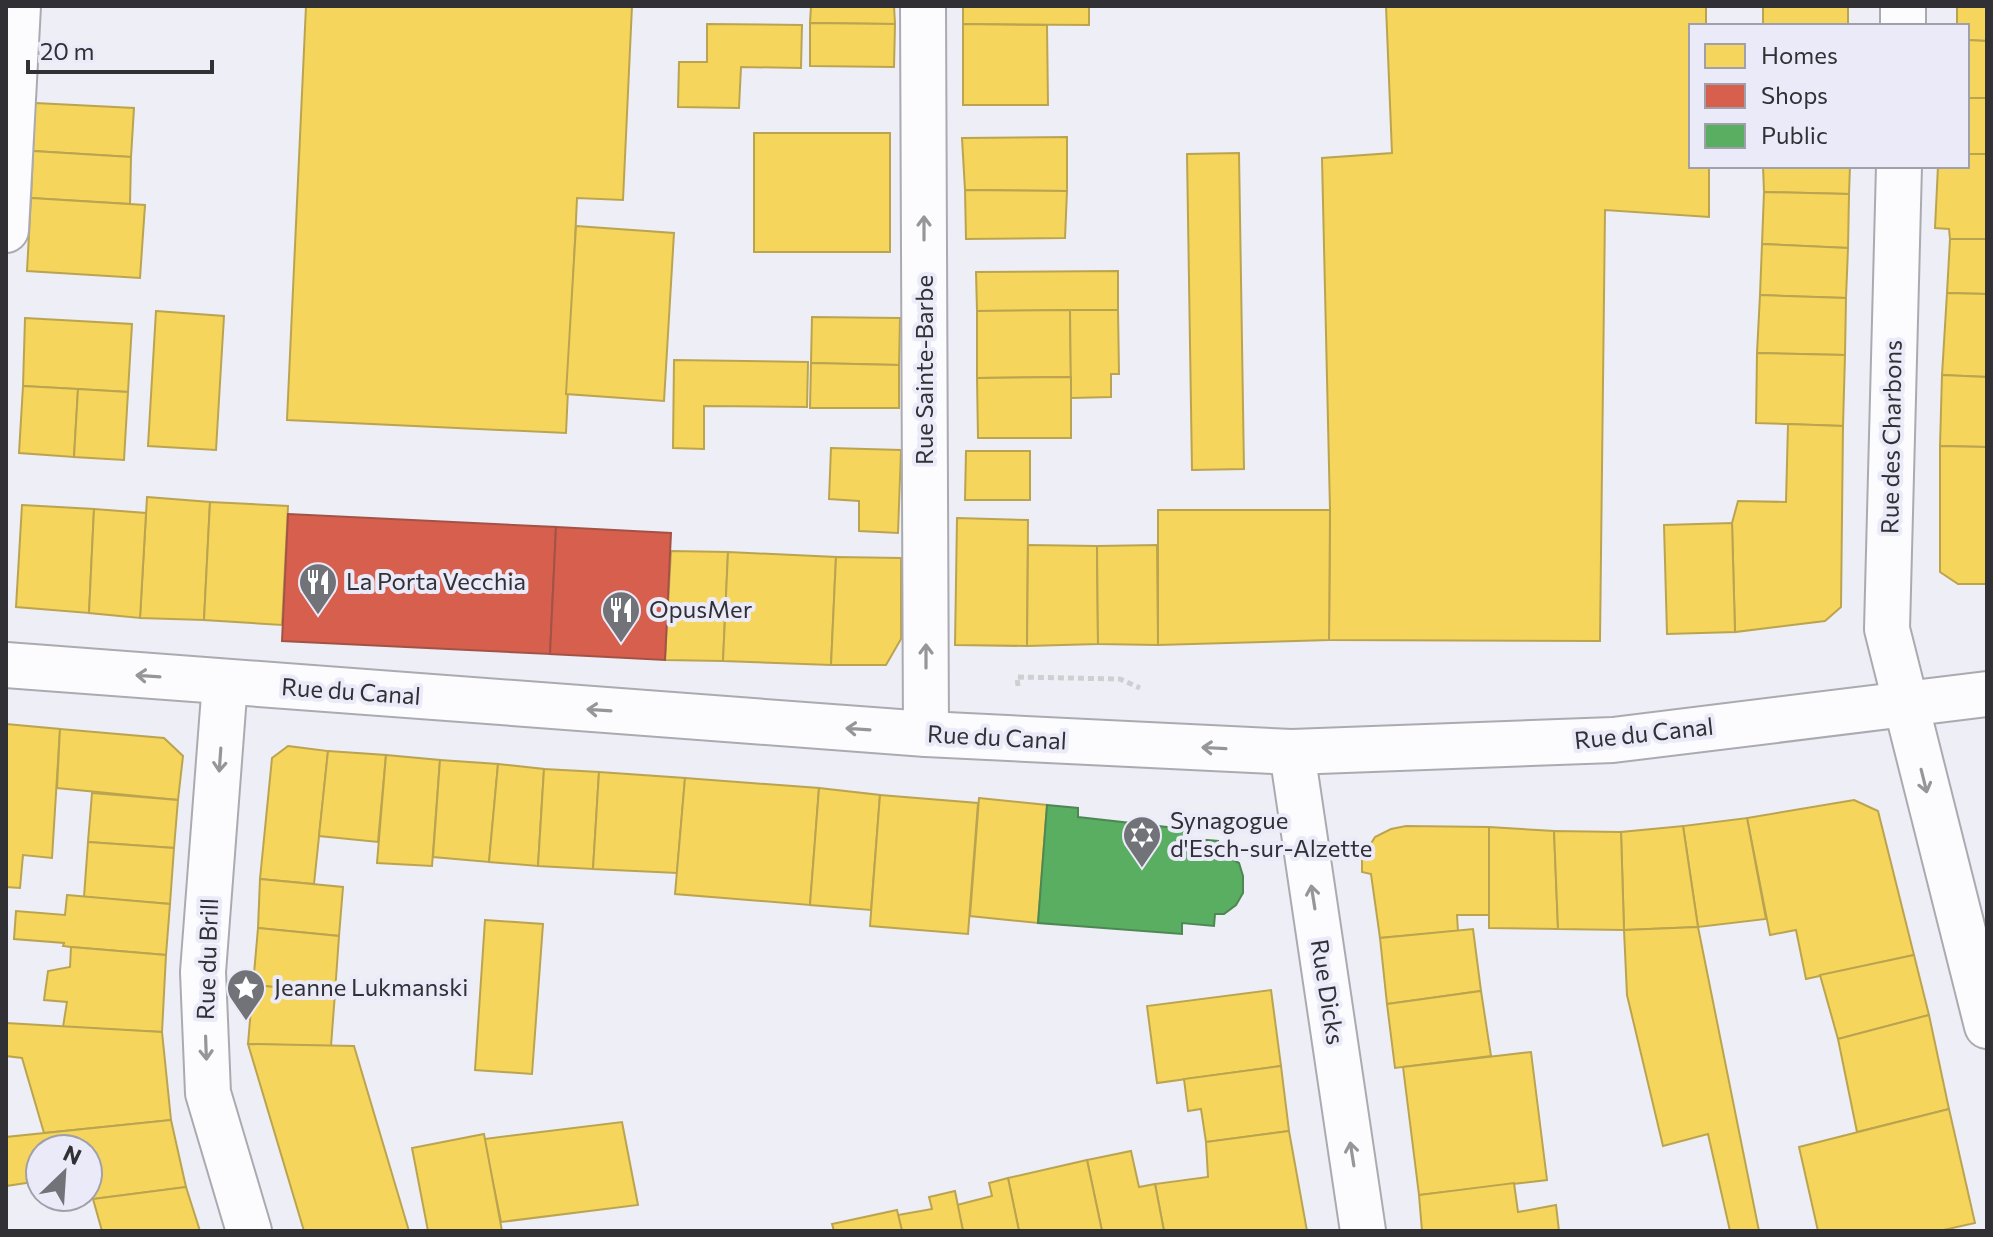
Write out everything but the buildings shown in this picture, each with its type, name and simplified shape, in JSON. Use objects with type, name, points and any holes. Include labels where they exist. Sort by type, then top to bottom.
[{"type":"street","points":[[6,230],[18,6]]},
{"type":"street","name":"Rue Sainte-Barbe","points":[[923,6],[926,734]]},
{"type":"street","name":"Rue des Charbons","points":[[1899,168],[1887,629],[1987,1026]]},
{"type":"street","name":"Rue du Canal","points":[[6,665],[926,734],[1292,752],[1613,740],[1987,694]]},
{"type":"street","name":"Rue du Brill","points":[[225,682],[203,972],[208,1093],[249,1231]]},
{"type":"street","name":"Rue Dicks","points":[[1292,752],[1363,1231]]},
{"type":"place","name":"La Porta Vecchia","points":[[318,616]]},
{"type":"place","name":"OpusMer","points":[[621,644]]},
{"type":"place","name":"Synagogue d'Esch-sur-Alzette","points":[[1142,869]]},
{"type":"place","name":"Jeanne Lukmanski","points":[[246,1022]]}]
